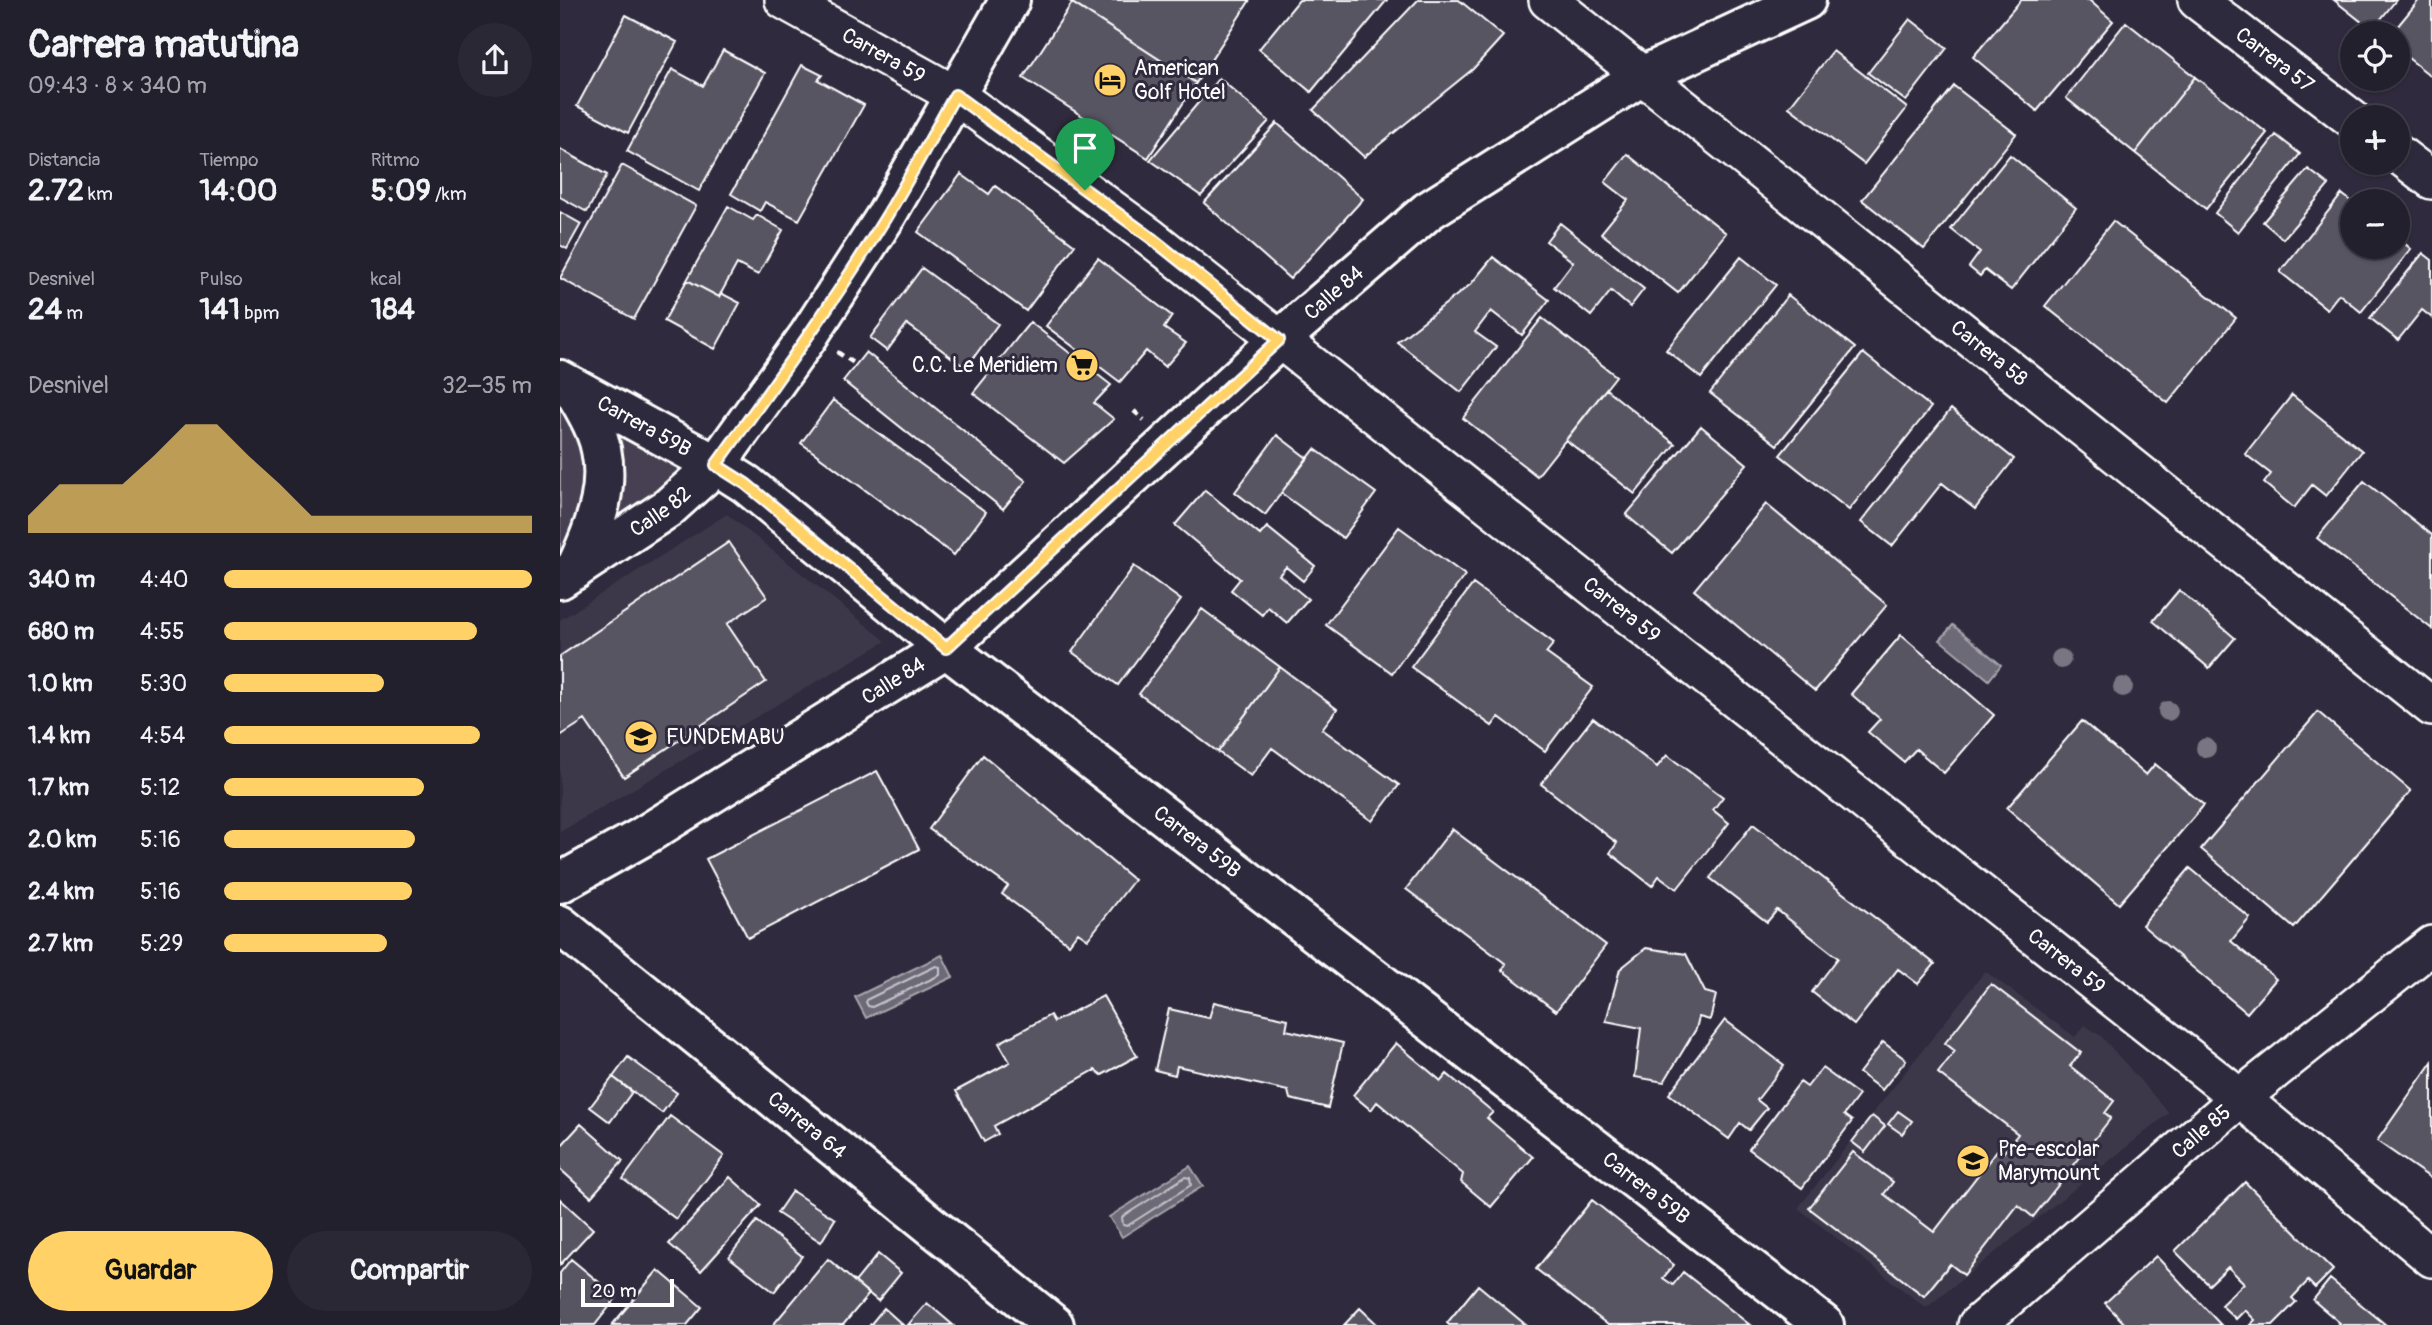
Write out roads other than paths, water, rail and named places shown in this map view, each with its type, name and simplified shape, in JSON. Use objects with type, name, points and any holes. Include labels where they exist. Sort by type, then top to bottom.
[{"type":"street","name":"Carrera 59","points":[[785,0],[955,95],[1150,237],[2240,1098],[2432,1258]]},
{"type":"street","name":"Calle 82","points":[[567,575],[668,508],[716,465],[830,304],[886,216],[1010,0]]},
{"type":"street","name":"Carrera 58","points":[[1548,0],[2432,707]]},
{"type":"street","name":"Calle 84","points":[[560,883],[642,838],[946,648],[1279,340],[1428,211],[1642,76],[1806,0]]},
{"type":"street","name":"Carrera 57","points":[[2197,0],[2340,110]]},
{"type":"street","points":[[2410,163],[2432,180]]},
{"type":"street","name":"Carrera 59B","points":[[566,383],[746,484],[946,648],[1824,1325]]},
{"type":"street","points":[[566,383],[596,432],[604,463],[603,492],[593,533],[567,575]]},
{"type":"street","name":"Carrera 64","points":[[560,925],[1054,1325]]},
{"type":"street","name":"Calle 85","points":[[1977,1325],[2240,1098],[2432,945]]},
{"type":"water","points":[[1953,625],[2001,665],[1989,680],[1940,640]]},
{"type":"water","points":[[942,955],[953,977],[866,1018],[855,997]]},
{"type":"water","points":[[1190,1166],[1203,1186],[1122,1237],[1109,1217]]},
{"type":"place","name":"American Golf Hotel","points":[[1110,80]]},
{"type":"place","name":"C.C. Le Meridiem","points":[[1082,365]]},
{"type":"place","name":"FUNDEMABU","points":[[641,737]]},
{"type":"place","name":"Pre-escolar Marymount","points":[[1973,1161]]}]
